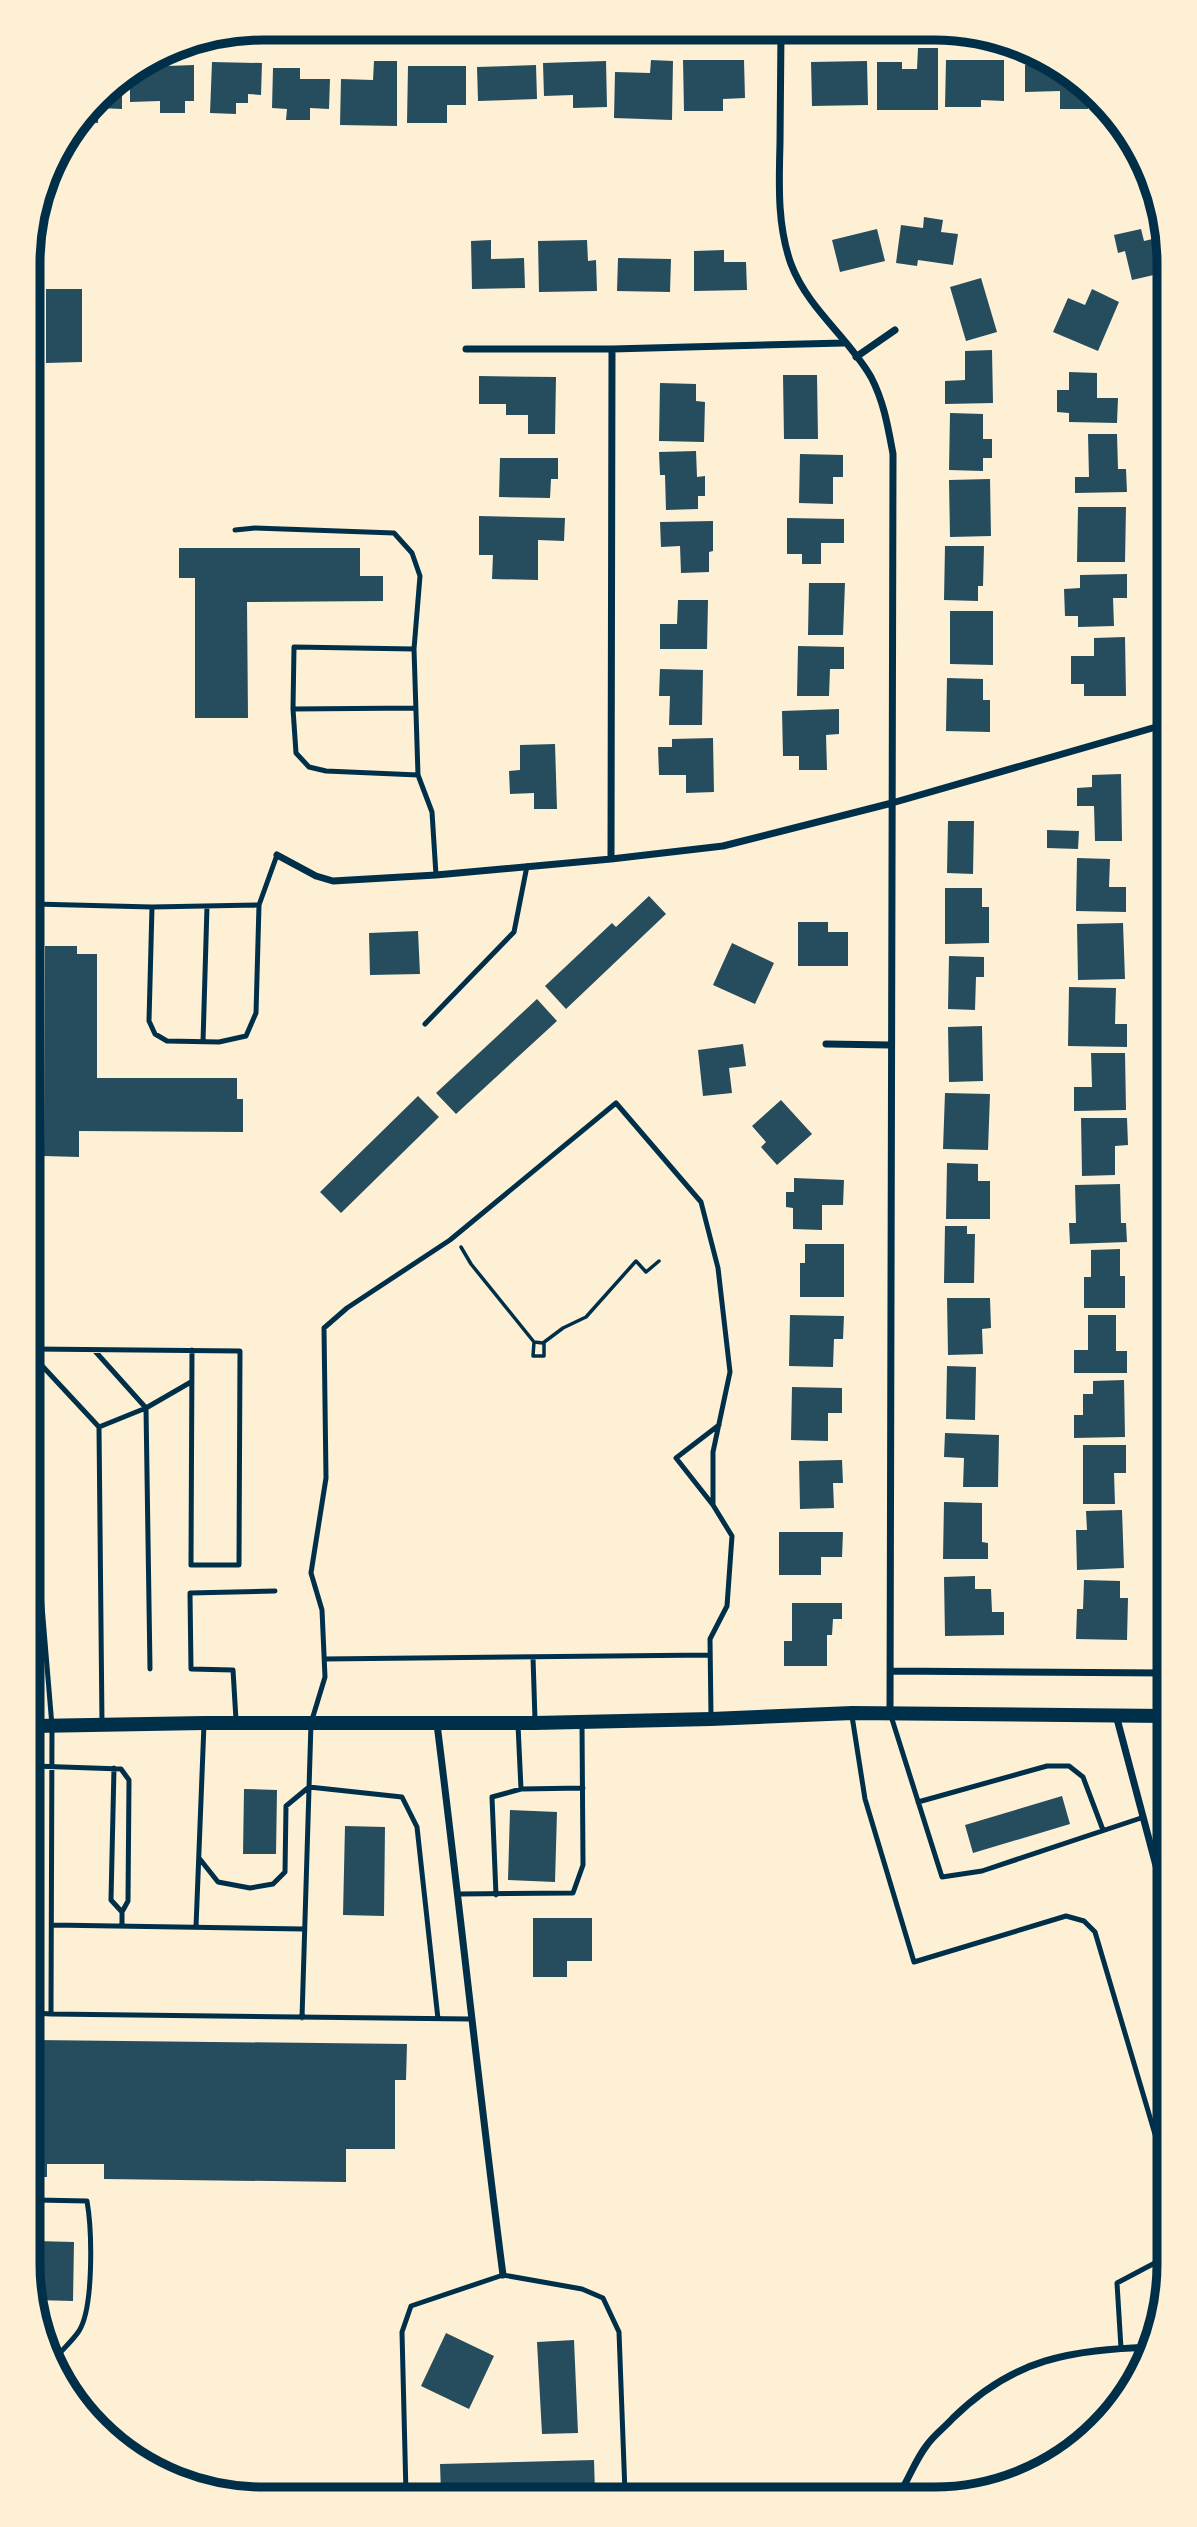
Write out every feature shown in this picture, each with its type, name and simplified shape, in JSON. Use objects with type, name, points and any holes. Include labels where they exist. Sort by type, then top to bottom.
[{"type":"main road","points":[[40,1726],[535,1723],[852,1713],[1156,1716]]},
{"type":"street","points":[[781,40],[779,195],[782,232],[791,264],[801,285],[814,306],[870,376],[886,414],[893,454],[890,1713]]},
{"type":"street","points":[[856,357],[895,330]]},
{"type":"street","points":[[466,349],[612,349],[845,343]]},
{"type":"street","points":[[611,859],[612,349]]},
{"type":"street","points":[[277,855],[316,876],[333,881],[436,875],[723,846],[892,803],[1157,727]]},
{"type":"street","points":[[826,1044],[891,1045]]},
{"type":"street","points":[[891,1671],[1156,1673]]},
{"type":"street","points":[[1116,1716],[1156,1869]]},
{"type":"street","points":[[437,1723],[470,2019],[503,2275]]},
{"type":"street","points":[[903,2487],[927,2444],[988,2387],[1015,2372],[1057,2356],[1100,2348],[1140,2347]]},
{"type":"lane","points":[[235,530],[255,528],[394,533],[412,553],[419,576],[414,649],[418,775],[432,812],[436,875]]},
{"type":"lane","points":[[414,649],[294,647],[293,709],[296,753],[309,767],[326,771],[418,775]]},
{"type":"lane","points":[[293,709],[416,708]]},
{"type":"lane","points":[[152,907],[149,1021],[155,1034],[167,1041],[203,1042],[219,1042],[246,1036],[256,1013],[259,905],[277,855]]},
{"type":"lane","points":[[425,1024],[514,932],[527,866]]},
{"type":"lane","points":[[41,904],[152,907],[259,905]]},
{"type":"lane","points":[[203,1042],[207,906]]},
{"type":"lane","points":[[302,2018],[311,1723],[325,1678],[322,1610],[311,1573],[326,1478],[324,1328],[347,1308],[454,1236],[616,1103],[701,1202],[718,1268],[730,1372],[713,1452],[713,1506]]},
{"type":"lane","points":[[40,1349],[192,1350],[240,1351],[239,1566],[191,1566],[192,1350]]},
{"type":"lane","points":[[94,1350],[146,1408],[150,1669]]},
{"type":"lane","points":[[40,1364],[99,1427],[102,1724]]},
{"type":"lane","points":[[99,1427],[146,1408],[191,1382]]},
{"type":"lane","points":[[711,1719],[710,1639],[727,1606],[732,1536],[676,1458],[719,1425]]},
{"type":"lane","points":[[236,1723],[233,1670],[191,1669],[190,1592],[275,1591]]},
{"type":"lane","points":[[40,1593],[52,1726],[51,2014]]},
{"type":"lane","points":[[324,1659],[710,1655]]},
{"type":"lane","points":[[533,1657],[535,1723]]},
{"type":"lane","points":[[852,1713],[864,1799],[914,1962],[1066,1916],[1084,1921],[1095,1932],[1156,2138]]},
{"type":"lane","points":[[890,1713],[942,1877],[982,1871],[1142,1818]]},
{"type":"lane","points":[[458,1894],[573,1893],[583,1865],[582,1722]]},
{"type":"lane","points":[[196,1927],[204,1723]]},
{"type":"lane","points":[[518,1723],[521,1789]]},
{"type":"lane","points":[[40,1766],[121,1769],[129,1780],[128,1901],[122,1912],[122,1926]]},
{"type":"lane","points":[[918,1802],[1047,1766],[1069,1766],[1083,1777],[1104,1830]]},
{"type":"lane","points":[[114,1768],[111,1900],[122,1912]]},
{"type":"lane","points":[[199,1858],[218,1882],[250,1888],[273,1884],[285,1872],[286,1806],[309,1787],[401,1797],[417,1827],[438,2019]]},
{"type":"lane","points":[[496,1895],[492,1797],[521,1789],[583,1788]]},
{"type":"lane","points":[[52,1925],[304,1929]]},
{"type":"lane","points":[[40,2013],[470,2019]]},
{"type":"lane","points":[[40,2200],[86,2200],[89,2216],[89,2294],[80,2330],[60,2354]]},
{"type":"lane","points":[[1121,2348],[1117,2283],[1156,2262]]},
{"type":"lane","points":[[406,2487],[402,2332],[411,2306],[503,2275],[582,2289],[603,2298],[619,2332],[625,2487]]},
{"type":"path","points":[[454,1236],[471,1264],[534,1342],[533,1356],[544,1356],[544,1342]]},
{"type":"path","points":[[534,1342],[544,1342],[586,1317],[636,1261],[646,1272],[659,1261]]},
{"type":"building","points":[[918,48],[938,48],[938,110],[877,110],[877,62],[902,62],[902,69],[917,69]]},
{"type":"building","points":[[651,60],[673,61],[672,120],[614,118],[615,72],[650,73]]},
{"type":"building","points":[[683,60],[744,60],[745,98],[723,99],[723,111],[684,111]]},
{"type":"building","points":[[946,60],[1004,60],[1004,101],[981,100],[981,107],[945,107]]},
{"type":"building","points":[[374,61],[397,61],[397,126],[340,125],[341,79],[373,80]]},
{"type":"building","points":[[606,61],[607,107],[573,108],[573,95],[544,96],[543,63]]},
{"type":"building","points":[[867,61],[868,105],[812,106],[811,62]]},
{"type":"building","points":[[212,62],[262,63],[261,95],[248,94],[248,103],[236,103],[236,114],[210,113]]},
{"type":"building","points":[[1035,64],[1058,78],[1088,103],[1088,109],[1060,109],[1060,91],[1025,92],[1025,65]]},
{"type":"building","points":[[194,65],[194,101],[185,101],[185,113],[160,113],[160,101],[130,102],[130,85],[159,66]]},
{"type":"building","points":[[536,65],[537,99],[478,101],[477,67]]},
{"type":"building","points":[[408,66],[466,66],[466,105],[447,105],[447,123],[407,123]]},
{"type":"building","points":[[273,68],[300,68],[300,79],[330,79],[329,109],[310,108],[310,120],[286,120],[287,109],[272,108]]},
{"type":"building","points":[[122,91],[122,109],[104,108]]},
{"type":"building","points":[[98,114],[98,123],[91,123]]},
{"type":"building","points":[[924,217],[943,220],[941,232],[958,234],[953,265],[918,260],[917,266],[896,263],[901,225],[923,228]]},
{"type":"building","points":[[877,229],[885,261],[840,272],[832,240]]},
{"type":"building","points":[[1141,229],[1144,241],[1155,238],[1157,274],[1132,280],[1125,251],[1118,253],[1114,235]]},
{"type":"building","points":[[491,240],[491,259],[524,258],[525,288],[472,289],[471,241]]},
{"type":"building","points":[[587,240],[588,261],[596,260],[597,291],[539,292],[538,241]]},
{"type":"building","points":[[724,250],[724,262],[746,262],[747,290],[694,291],[694,251]]},
{"type":"building","points":[[618,258],[671,259],[670,292],[617,291]]},
{"type":"building","points":[[981,278],[997,332],[966,341],[950,287]]},
{"type":"building","points":[[46,289],[82,289],[82,362],[46,363]]},
{"type":"building","points":[[1092,289],[1119,302],[1098,351],[1053,332],[1068,298],[1085,305]]},
{"type":"building","points":[[992,350],[993,403],[945,404],[945,381],[965,380],[965,351]]},
{"type":"building","points":[[1069,372],[1097,373],[1097,398],[1118,398],[1117,423],[1069,422],[1069,413],[1057,412],[1057,390],[1069,390]]},
{"type":"building","points":[[783,375],[817,375],[818,439],[784,439]]},
{"type":"building","points":[[479,376],[556,377],[555,434],[528,434],[528,415],[506,415],[506,404],[479,404]]},
{"type":"building","points":[[660,383],[696,384],[696,401],[705,402],[704,442],[659,441]]},
{"type":"building","points":[[950,413],[983,414],[983,439],[992,439],[992,458],[983,458],[983,471],[949,470]]},
{"type":"building","points":[[1088,434],[1117,434],[1118,469],[1126,469],[1127,492],[1075,493],[1075,477],[1089,477]]},
{"type":"building","points":[[696,451],[697,477],[705,476],[705,496],[698,496],[698,509],[666,510],[665,475],[660,475],[659,452]]},
{"type":"building","points":[[800,454],[843,455],[843,477],[833,477],[833,504],[799,503]]},
{"type":"building","points":[[500,458],[558,458],[558,479],[551,479],[550,498],[499,497]]},
{"type":"building","points":[[990,479],[991,536],[950,537],[949,480]]},
{"type":"building","points":[[1078,507],[1126,507],[1125,562],[1077,562]]},
{"type":"building","points":[[479,516],[565,518],[564,541],[538,540],[538,580],[492,579],[493,555],[479,555]]},
{"type":"building","points":[[787,518],[844,519],[844,543],[821,543],[821,564],[802,564],[802,554],[787,554]]},
{"type":"building","points":[[713,521],[713,551],[709,552],[709,572],[681,573],[680,546],[661,547],[660,522]]},
{"type":"building","points":[[945,546],[984,546],[983,586],[978,586],[978,601],[944,600]]},
{"type":"building","points":[[179,548],[360,548],[360,576],[383,576],[383,601],[247,602],[248,718],[195,718],[195,578],[179,578]]},
{"type":"building","points":[[1127,574],[1127,598],[1113,598],[1114,626],[1078,627],[1078,616],[1065,616],[1064,589],[1080,588],[1080,575]]},
{"type":"building","points":[[809,583],[845,583],[843,635],[808,635]]},
{"type":"building","points":[[678,600],[708,600],[707,649],[660,649],[660,624],[677,624]]},
{"type":"building","points":[[950,611],[993,611],[993,665],[950,664]]},
{"type":"building","points":[[1125,637],[1126,696],[1084,696],[1084,684],[1071,684],[1071,656],[1094,656],[1094,638]]},
{"type":"building","points":[[798,646],[844,647],[844,669],[830,669],[829,696],[797,696]]},
{"type":"building","points":[[660,669],[703,670],[702,725],[669,725],[670,696],[659,696]]},
{"type":"building","points":[[947,678],[983,679],[983,700],[990,700],[990,732],[946,731]]},
{"type":"building","points":[[839,709],[839,734],[826,735],[827,770],[799,770],[799,756],[783,756],[782,711]]},
{"type":"building","points":[[713,738],[714,792],[686,793],[686,775],[659,775],[658,747],[672,747],[672,739]]},
{"type":"building","points":[[555,744],[557,809],[534,809],[534,793],[510,794],[509,771],[520,770],[520,745]]},
{"type":"building","points":[[1121,774],[1122,841],[1095,841],[1094,806],[1077,806],[1077,788],[1092,787],[1092,775]]},
{"type":"building","points":[[948,821],[974,821],[973,874],[947,873]]},
{"type":"building","points":[[1047,830],[1079,831],[1078,849],[1047,848]]},
{"type":"building","points":[[1077,858],[1110,859],[1109,887],[1126,887],[1126,912],[1076,911]]},
{"type":"building","points":[[945,888],[982,888],[982,907],[989,907],[989,943],[945,944]]},
{"type":"building","points":[[649,896],[666,914],[566,1009],[545,986],[612,923],[616,927]]},
{"type":"building","points":[[798,922],[828,922],[828,932],[848,932],[848,966],[798,966]]},
{"type":"building","points":[[1123,923],[1125,979],[1078,980],[1077,924]]},
{"type":"building","points":[[418,931],[420,974],[370,975],[369,933]]},
{"type":"building","points":[[732,943],[774,963],[755,1004],[713,985]]},
{"type":"building","points":[[45,946],[77,946],[77,954],[97,954],[97,1078],[237,1078],[237,1099],[243,1099],[243,1132],[79,1131],[79,1157],[44,1156]]},
{"type":"building","points":[[949,956],[984,957],[984,977],[976,977],[975,1010],[948,1009]]},
{"type":"building","points":[[1069,987],[1116,988],[1115,1024],[1127,1024],[1127,1047],[1068,1046]]},
{"type":"building","points":[[537,999],[557,1021],[456,1114],[436,1093]]},
{"type":"building","points":[[982,1026],[983,1081],[949,1082],[948,1027]]},
{"type":"building","points":[[743,1044],[746,1066],[729,1068],[732,1093],[703,1096],[698,1050]]},
{"type":"building","points":[[1091,1053],[1125,1053],[1126,1110],[1074,1111],[1074,1087],[1092,1087]]},
{"type":"building","points":[[945,1093],[990,1094],[988,1150],[943,1149]]},
{"type":"building","points":[[418,1096],[439,1117],[341,1213],[320,1192]]},
{"type":"building","points":[[781,1100],[812,1134],[777,1165],[761,1147],[766,1142],[752,1126]]},
{"type":"building","points":[[1081,1118],[1127,1118],[1128,1145],[1115,1146],[1115,1175],[1082,1176]]},
{"type":"building","points":[[947,1163],[978,1164],[978,1181],[990,1181],[990,1219],[946,1219]]},
{"type":"building","points":[[794,1178],[844,1180],[843,1205],[822,1205],[822,1230],[793,1229],[793,1208],[786,1207],[786,1192],[794,1192]]},
{"type":"building","points":[[1120,1184],[1121,1223],[1126,1223],[1127,1242],[1070,1244],[1069,1223],[1076,1223],[1075,1185]]},
{"type":"building","points":[[945,1226],[967,1226],[967,1234],[975,1234],[974,1283],[944,1283]]},
{"type":"building","points":[[805,1244],[844,1244],[844,1297],[800,1297],[800,1263],[805,1263]]},
{"type":"building","points":[[1120,1249],[1120,1276],[1125,1276],[1125,1308],[1084,1308],[1084,1277],[1091,1277],[1091,1250]]},
{"type":"building","points":[[947,1298],[990,1298],[991,1328],[982,1329],[983,1354],[948,1355]]},
{"type":"building","points":[[790,1315],[844,1316],[843,1339],[834,1339],[833,1367],[789,1366]]},
{"type":"building","points":[[1088,1315],[1116,1315],[1116,1351],[1127,1351],[1127,1373],[1074,1373],[1074,1350],[1088,1350]]},
{"type":"building","points":[[947,1366],[976,1367],[975,1420],[946,1419]]},
{"type":"building","points":[[1124,1380],[1125,1437],[1074,1438],[1074,1415],[1083,1415],[1083,1394],[1093,1394],[1093,1381]]},
{"type":"building","points":[[792,1387],[842,1388],[842,1413],[828,1413],[828,1441],[791,1440]]},
{"type":"building","points":[[945,1433],[999,1435],[998,1487],[963,1487],[964,1458],[944,1457]]},
{"type":"building","points":[[1083,1445],[1126,1445],[1126,1473],[1114,1473],[1115,1504],[1083,1504]]},
{"type":"building","points":[[842,1460],[843,1483],[833,1483],[834,1508],[800,1509],[799,1461]]},
{"type":"building","points":[[944,1502],[982,1503],[982,1542],[988,1543],[988,1559],[943,1559]]},
{"type":"building","points":[[1122,1510],[1124,1568],[1077,1570],[1076,1530],[1087,1530],[1086,1511]]},
{"type":"building","points":[[779,1532],[843,1532],[842,1557],[821,1557],[821,1575],[779,1575]]},
{"type":"building","points":[[975,1576],[975,1589],[991,1589],[992,1612],[1004,1612],[1004,1635],[945,1636],[944,1577]]},
{"type":"building","points":[[1084,1580],[1120,1581],[1120,1598],[1128,1598],[1127,1640],[1076,1639],[1077,1609],[1083,1609]]},
{"type":"building","points":[[792,1603],[842,1603],[842,1619],[833,1619],[832,1635],[827,1635],[827,1666],[784,1666],[784,1641],[792,1641]]},
{"type":"building","points":[[244,1789],[277,1790],[276,1854],[243,1854]]},
{"type":"building","points":[[1062,1796],[1070,1824],[973,1853],[965,1825]]},
{"type":"building","points":[[510,1810],[557,1812],[555,1882],[508,1880]]},
{"type":"building","points":[[345,1826],[385,1827],[384,1916],[343,1915]]},
{"type":"building","points":[[533,1918],[592,1918],[592,1961],[567,1961],[567,1977],[533,1977]]},
{"type":"building","points":[[40,2040],[407,2044],[406,2080],[395,2080],[395,2149],[346,2149],[346,2182],[104,2179],[104,2164],[47,2164],[47,2177],[40,2177]]},
{"type":"building","points":[[40,2241],[74,2242],[73,2301],[44,2300]]},
{"type":"building","points":[[446,2333],[494,2356],[469,2409],[421,2386]]},
{"type":"building","points":[[574,2340],[578,2433],[542,2434],[537,2342]]},
{"type":"building","points":[[594,2460],[595,2487],[441,2487],[440,2464]]}]
